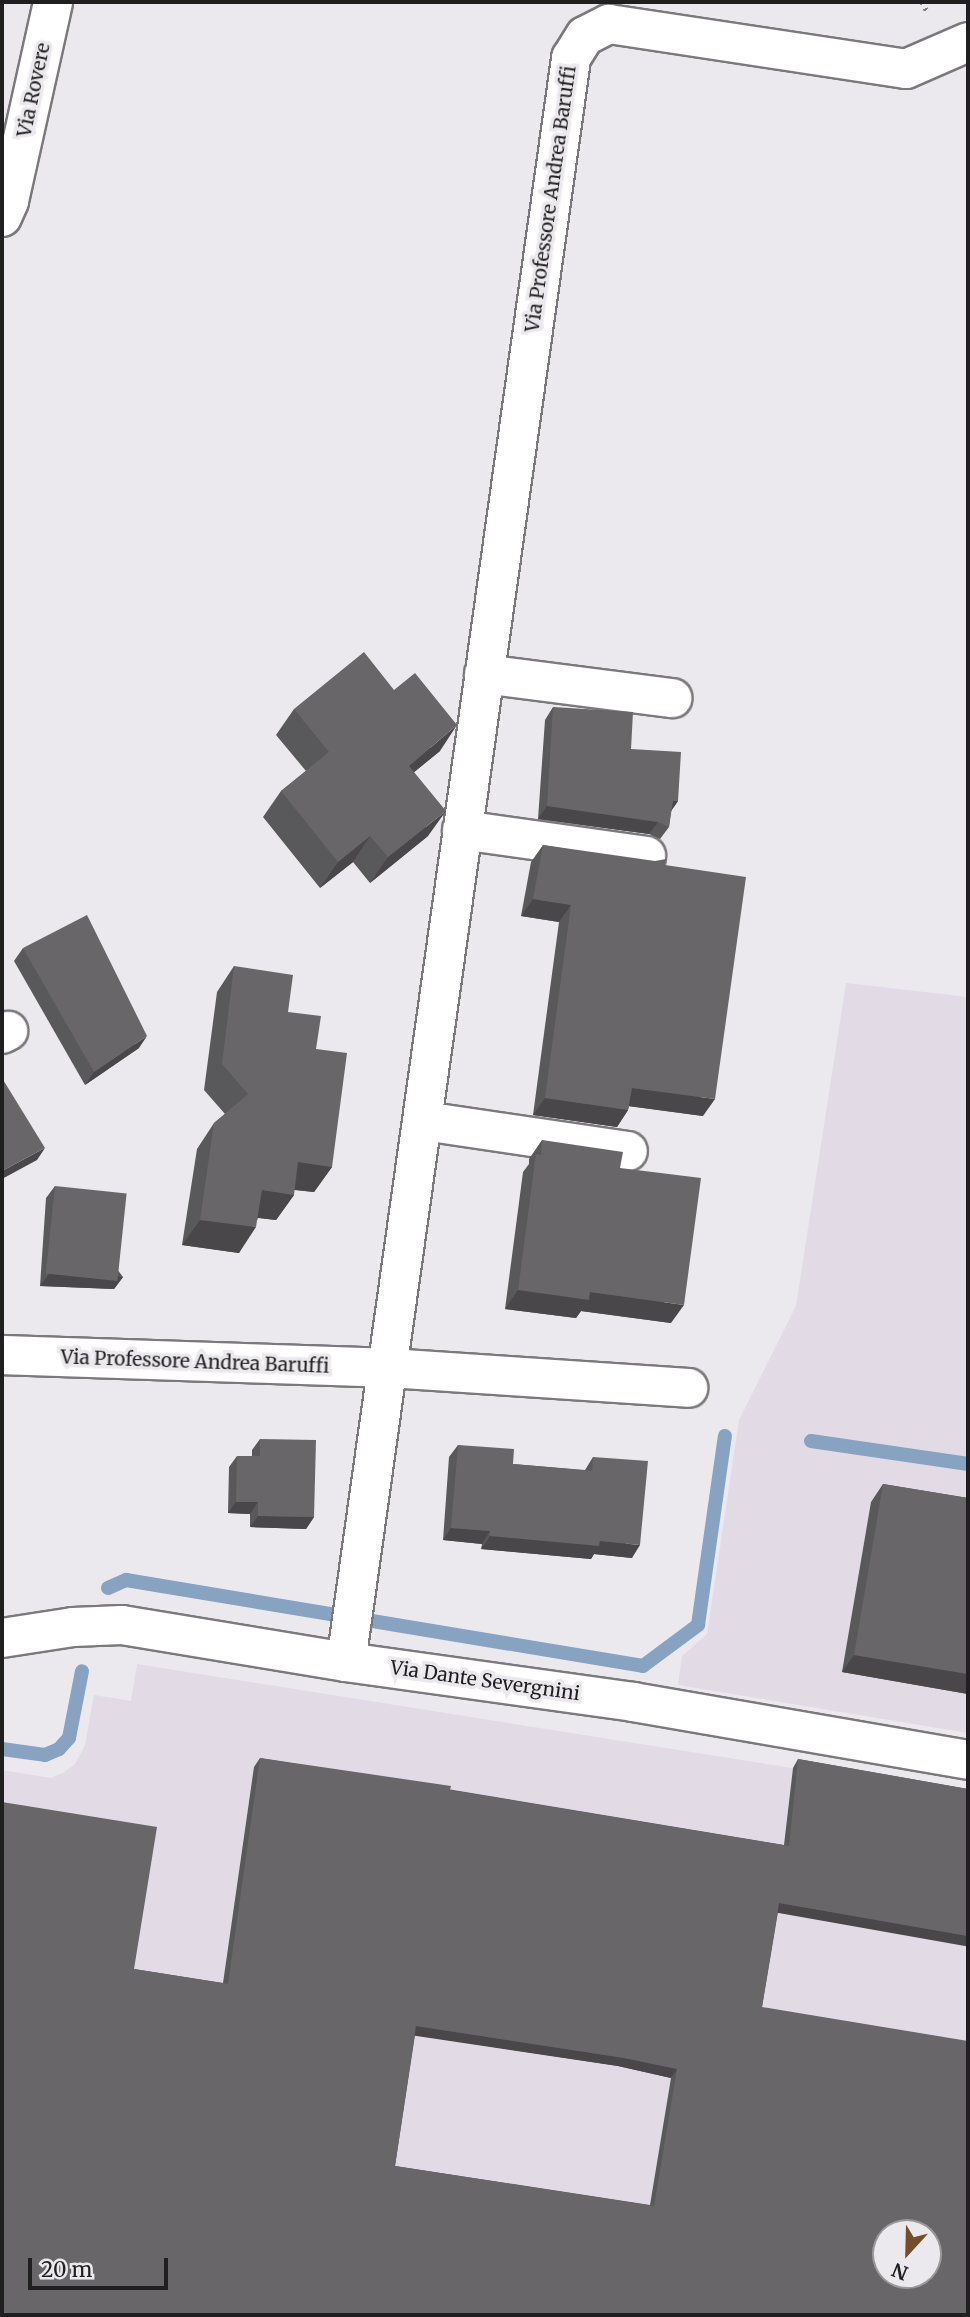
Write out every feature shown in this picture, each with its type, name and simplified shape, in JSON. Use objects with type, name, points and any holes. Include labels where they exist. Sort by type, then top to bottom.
[{"type":"street","name":"Via Rovere","points":[[2,217],[9,201],[53,2]]},
{"type":"street","name":"Via Professore Andrea Baruffi","points":[[349,1633],[424,1121],[462,830],[571,58],[577,45],[597,28],[623,24],[906,69],[968,42]]},
{"type":"street","points":[[484,674],[672,698]]},
{"type":"street","points":[[462,830],[646,856]]},
{"type":"street","points":[[424,1121],[628,1151]]},
{"type":"street","name":"Via Professore Andrea Baruffi","points":[[2,1355],[389,1368],[688,1388]]},
{"type":"street","name":"Via Dante Severgnini","points":[[2,1638],[73,1627],[121,1625],[349,1633],[633,1702],[968,1759]]},
{"type":"shaded area","points":[[846,983],[968,997],[968,1733],[678,1685],[682,1656],[707,1634],[739,1420],[796,1306]]},
{"type":"shaded area","points":[[137,1664],[968,1796],[968,2315],[2,2315],[2,1770],[51,1778],[75,1764],[85,1745],[94,1695],[131,1701]]},
{"type":"building","points":[[364,652],[394,690],[415,673],[457,725],[409,766],[446,811],[388,857],[370,836],[338,862],[281,791],[329,752],[294,709]]},
{"type":"building","points":[[553,707],[633,712],[631,749],[681,752],[678,801],[673,801],[669,827],[658,822],[547,806]]},
{"type":"building","points":[[543,845],[655,861],[666,859],[665,865],[746,877],[715,1099],[632,1088],[628,1110],[545,1098],[571,905],[533,899]]},
{"type":"building","points":[[87,915],[147,1036],[94,1072],[23,948]]},
{"type":"building","points":[[234,966],[293,975],[288,1012],[321,1016],[316,1049],[347,1053],[332,1167],[298,1162],[294,1195],[262,1190],[256,1227],[200,1220],[214,1123],[248,1094],[222,1064]]},
{"type":"building","points":[[2,1078],[45,1148],[2,1171]]},
{"type":"building","points":[[542,1140],[623,1152],[620,1168],[701,1178],[684,1305],[590,1292],[589,1300],[518,1290],[536,1154],[541,1155]]},
{"type":"building","points":[[55,1186],[127,1194],[117,1281],[46,1274]]},
{"type":"building","points":[[260,1439],[316,1440],[314,1517],[258,1516],[258,1502],[236,1502],[237,1456],[260,1456]]},
{"type":"building","points":[[458,1445],[514,1449],[513,1464],[592,1471],[593,1457],[648,1461],[640,1545],[600,1541],[599,1546],[490,1536],[490,1531],[451,1528]]},
{"type":"building","points":[[883,1484],[968,1498],[968,1674],[854,1655]]},
{"type":"building","points":[[260,1758],[451,1786],[450,1790],[789,1846],[798,1759],[968,1789],[968,1936],[779,1903],[762,2007],[968,2041],[968,2315],[2,2315],[2,1802],[157,1827],[134,1969],[228,1984]],"holes":[[[416,2026],[624,2058],[677,2069],[654,2206],[395,2166]]]},
{"type":"waterway","points":[[108,1588],[126,1580],[643,1666],[698,1625],[725,1436]]},
{"type":"waterway","points":[[811,1441],[968,1464]]},
{"type":"waterway","points":[[2,1749],[45,1755],[59,1749],[69,1738],[82,1671]]}]
